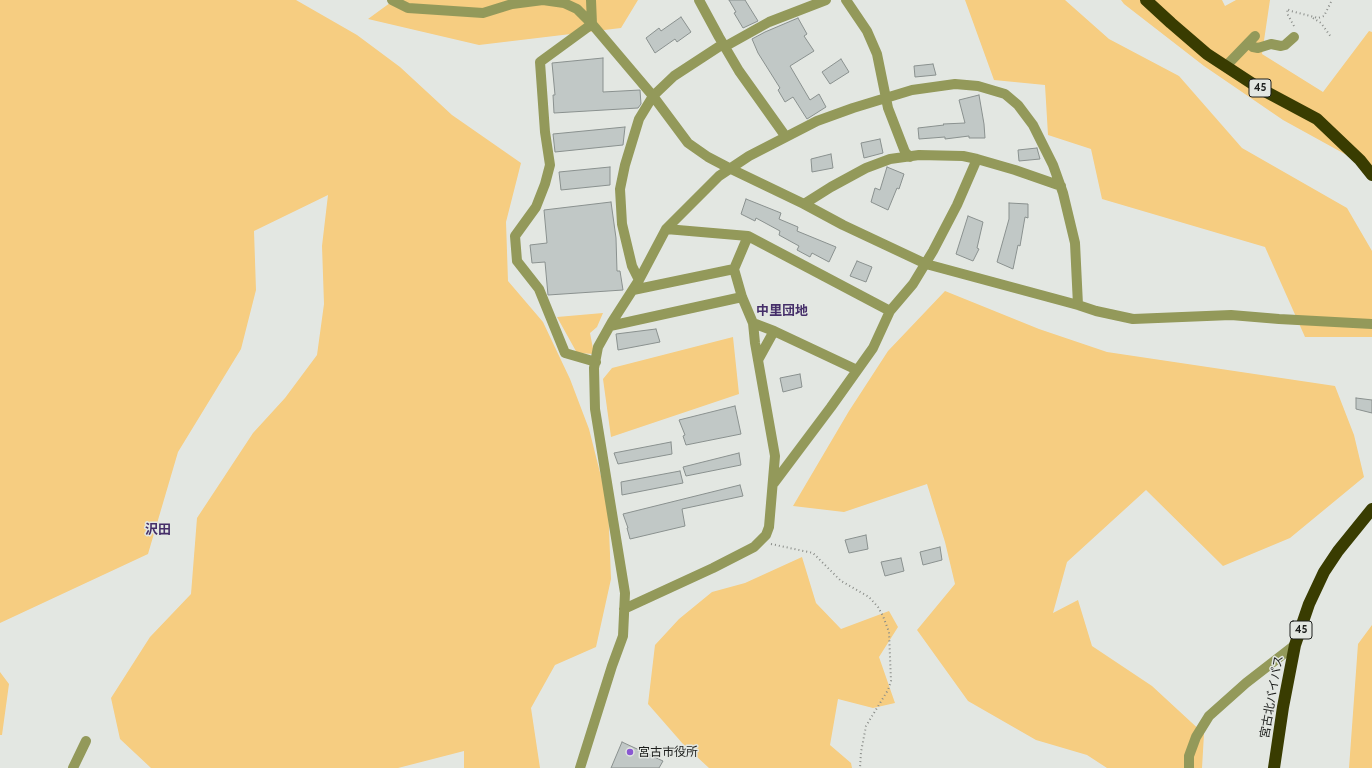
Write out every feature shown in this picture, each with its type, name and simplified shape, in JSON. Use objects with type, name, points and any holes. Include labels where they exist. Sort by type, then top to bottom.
[{"type":"highway","name":"45","points":[[1146,0],[1207,54],[1259,88],[1317,119],[1360,160],[1372,175]]},
{"type":"highway","name":"宮古北バイパス","points":[[1274,768],[1283,707],[1295,645],[1310,604],[1324,572],[1338,551],[1372,509]]},
{"type":"street","points":[[392,0],[408,8],[483,13],[512,4],[543,0],[564,3],[577,9],[592,24],[652,96],[688,143],[708,157],[729,168],[804,204],[843,225],[926,264],[1078,304],[1096,311],[1133,319],[1231,314],[1279,319],[1372,324]]},
{"type":"street","points":[[591,0],[592,24]]},
{"type":"street","points":[[699,0],[739,71],[786,137]]},
{"type":"street","points":[[639,280],[632,266],[622,224],[620,189],[625,165],[639,120],[652,96],[674,76],[724,45],[769,22],[826,0]]},
{"type":"street","points":[[846,0],[867,31],[877,54],[886,98],[905,152],[910,157]]},
{"type":"street","points":[[592,24],[540,62],[545,132],[550,165],[545,184],[536,207],[515,236],[517,261],[539,289],[565,353],[596,362]]},
{"type":"street","points":[[1226,66],[1252,40],[1253,47],[1258,48],[1271,44],[1281,46],[1285,45],[1294,37]]},
{"type":"street","points":[[580,768],[623,636],[625,593],[595,409],[594,368],[598,347],[639,280],[666,229],[719,176],[749,156],[817,121],[912,90],[955,84],[978,86],[1005,94],[1018,105],[1033,125],[1053,165],[1061,186],[1075,243],[1078,304]]},
{"type":"street","points":[[804,204],[866,168],[890,159],[919,155],[963,156],[976,158],[1061,186]]},
{"type":"street","points":[[774,484],[873,348],[890,311],[913,284],[926,264],[957,205],[976,158]]},
{"type":"street","points":[[666,229],[748,236],[890,311]]},
{"type":"street","points":[[624,609],[713,568],[754,547],[766,535],[769,527],[771,496],[774,484],[775,456],[753,323],[742,297],[734,269],[748,236]]},
{"type":"street","points":[[633,290],[734,269]]},
{"type":"street","points":[[610,326],[742,297]]},
{"type":"street","points":[[753,323],[774,331],[857,370]]},
{"type":"street","points":[[758,360],[774,331]]},
{"type":"street","points":[[1189,768],[1189,756],[1196,737],[1209,716],[1295,645]]},
{"type":"street","points":[[73,768],[86,741]]},
{"type":"path","points":[[1294,37],[1296,35],[1295,27],[1288,15],[1287,9],[1318,18],[1324,16],[1332,0]]},
{"type":"path","points":[[1312,17],[1321,23],[1331,37]]},
{"type":"path","points":[[761,541],[812,553],[841,581],[869,597],[878,606],[883,616],[889,632],[891,681],[888,690],[866,726],[861,752],[860,768]]},
{"type":"shaded area","points":[[0,0],[296,0],[357,35],[400,67],[452,115],[521,163],[506,222],[508,281],[543,322],[570,379],[589,429],[608,504],[611,579],[596,647],[555,665],[531,708],[540,768],[464,768],[464,751],[398,768],[151,768],[120,739],[111,698],[150,637],[191,594],[197,518],[253,433],[285,398],[317,355],[324,304],[322,246],[328,195],[254,231],[256,290],[241,349],[178,452],[148,554],[0,623]]},
{"type":"shaded area","points":[[394,0],[638,0],[621,28],[479,45],[368,19]]},
{"type":"shaded area","points":[[965,0],[1065,0],[1109,39],[1179,76],[1242,148],[1347,208],[1372,251],[1372,337],[1305,337],[1265,247],[1102,199],[1091,149],[1048,135],[1045,85],[994,80]]},
{"type":"shaded area","points":[[1121,0],[1222,0],[1225,6],[1236,0],[1270,0],[1262,54],[1323,92],[1369,31],[1372,32],[1372,169],[1283,120],[1204,66],[1124,4]]},
{"type":"shaded area","points":[[945,291],[1039,329],[1107,352],[1335,386],[1354,435],[1364,477],[1290,538],[1223,566],[1146,490],[1067,562],[1053,613],[1078,600],[1092,646],[1152,686],[1204,734],[1202,768],[1107,768],[1087,755],[1036,740],[968,701],[917,630],[955,584],[945,542],[927,484],[844,512],[793,506],[849,411],[888,351]]},
{"type":"shaded area","points":[[603,313],[597,327],[590,333],[594,354],[577,353],[557,317]]},
{"type":"shaded area","points":[[733,337],[739,394],[611,437],[603,379],[612,368]]},
{"type":"shaded area","points":[[802,557],[816,603],[841,629],[889,611],[898,627],[879,657],[895,703],[873,708],[838,699],[830,745],[851,763],[852,768],[709,768],[683,744],[648,704],[655,645],[679,619],[712,592],[745,583]]},
{"type":"shaded area","points":[[1372,625],[1372,768],[1349,768],[1358,644]]},
{"type":"shaded area","points":[[0,672],[9,684],[2,735],[0,735]]},
{"type":"building","points":[[729,0],[745,0],[758,21],[743,28],[734,13],[736,12]]},
{"type":"building","points":[[681,17],[691,32],[677,42],[675,39],[655,53],[646,38],[659,28],[661,31]]},
{"type":"building","points":[[798,18],[807,34],[804,36],[814,51],[790,66],[810,100],[819,94],[826,107],[807,119],[793,97],[785,102],[778,90],[780,88],[758,53],[752,39]]},
{"type":"building","points":[[603,58],[603,92],[640,90],[641,104],[638,108],[554,113],[553,95],[555,95],[552,63]]},
{"type":"building","points":[[841,59],[849,72],[830,84],[822,72]]},
{"type":"building","points":[[933,64],[936,75],[915,77],[914,66]]},
{"type":"building","points":[[979,95],[985,138],[969,138],[969,136],[945,139],[945,137],[919,139],[918,128],[944,125],[943,124],[965,123],[959,100]]},
{"type":"building","points":[[625,127],[623,145],[555,152],[553,134]]},
{"type":"building","points":[[880,139],[883,153],[864,158],[861,143]]},
{"type":"building","points":[[1037,148],[1040,159],[1019,161],[1018,150]]},
{"type":"building","points":[[831,154],[833,168],[812,172],[811,159]]},
{"type":"building","points":[[610,167],[610,185],[561,190],[559,172]]},
{"type":"building","points":[[887,167],[904,174],[899,189],[897,188],[888,210],[871,202],[875,188],[880,190]]},
{"type":"building","points":[[746,199],[781,213],[779,219],[798,227],[797,231],[836,247],[829,262],[812,253],[810,257],[797,250],[799,246],[779,235],[780,231],[756,218],[755,221],[741,214]]},
{"type":"building","points":[[611,202],[616,238],[617,271],[620,271],[623,290],[548,295],[545,262],[532,263],[530,245],[547,243],[544,210]]},
{"type":"building","points":[[1009,203],[1028,204],[1028,218],[1025,217],[1020,246],[1018,245],[1013,269],[997,262],[1009,219]]},
{"type":"building","points":[[968,216],[983,222],[977,248],[979,249],[973,261],[956,254]]},
{"type":"building","points":[[857,261],[872,267],[866,282],[850,276]]},
{"type":"building","points":[[656,329],[660,342],[618,350],[616,334]]},
{"type":"building","points":[[800,374],[802,387],[783,392],[780,378]]},
{"type":"building","points":[[1356,398],[1372,400],[1372,413],[1356,409]]},
{"type":"building","points":[[735,406],[741,434],[686,445],[683,436],[685,435],[679,420]]},
{"type":"building","points":[[671,442],[672,454],[618,464],[614,453]]},
{"type":"building","points":[[739,453],[741,465],[686,476],[683,467]]},
{"type":"building","points":[[680,471],[683,483],[622,495],[621,482]]},
{"type":"building","points":[[740,485],[743,496],[682,509],[685,526],[630,539],[623,514]]},
{"type":"building","points":[[866,535],[868,549],[849,553],[845,540]]},
{"type":"building","points":[[940,547],[942,560],[923,565],[920,552]]},
{"type":"building","points":[[901,558],[904,571],[885,576],[881,562]]},
{"type":"building","name":"宮古市役所","points":[[622,742],[663,761],[659,768],[611,768]]},
{"type":"place","name":"宮古市役所","points":[[630,752]]},
{"type":"district","name":"中里団地","points":[[782,311]]},
{"type":"district","name":"沢田","points":[[158,530]]}]
